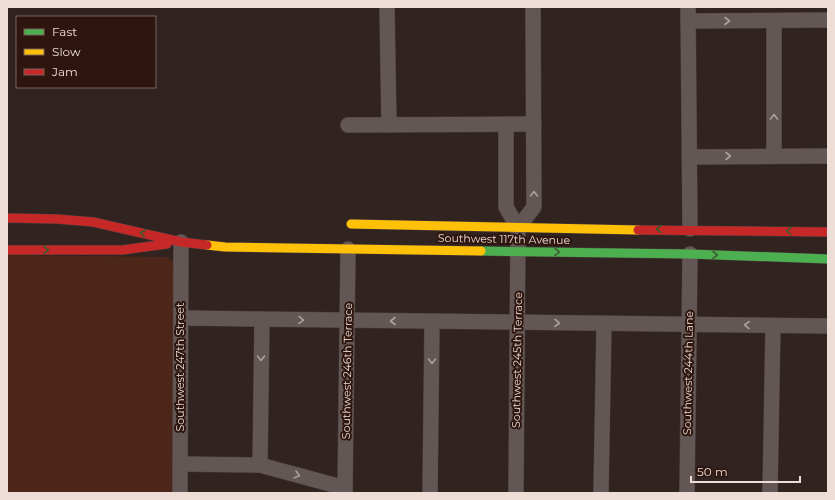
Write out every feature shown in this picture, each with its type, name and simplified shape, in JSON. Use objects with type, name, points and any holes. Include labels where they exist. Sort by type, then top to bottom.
[{"type":"street","points":[[387,7],[389,125]]},
{"type":"street","points":[[506,124],[506,207],[518,228],[534,208],[533,7]]},
{"type":"street","points":[[690,229],[688,14],[774,21],[828,20]]},
{"type":"street","points":[[774,21],[774,156]]},
{"type":"street","points":[[348,125],[534,124]]},
{"type":"street","points":[[689,157],[828,156]]},
{"type":"street","name":"Southwest 117th Avenue","points":[[7,218],[57,219],[93,222],[181,242],[225,247],[690,254],[828,259]]},
{"type":"street","name":"Southwest 117th Avenue","points":[[351,224],[828,232]]},
{"type":"street","name":"Southwest 245th Terrace","points":[[516,493],[518,228]]},
{"type":"street","name":"Southwest 117th Avenue","points":[[7,250],[122,250],[181,242]]},
{"type":"street","name":"Southwest 247th Street","points":[[180,493],[181,242]]},
{"type":"street","name":"Southwest 246th Terrace","points":[[345,490],[348,249]]},
{"type":"street","name":"Southwest 244th Lane","points":[[687,493],[690,254]]},
{"type":"street","points":[[181,318],[828,326]]},
{"type":"street","points":[[260,465],[262,319]]},
{"type":"street","points":[[430,493],[432,322]]},
{"type":"street","points":[[601,493],[604,324]]},
{"type":"street","points":[[770,493],[773,326]]},
{"type":"street","points":[[180,464],[260,465],[345,490]]},
{"type":"shaded area","points":[[7,255],[167,257],[174,262],[175,493],[7,493]]},
{"type":"traffic: fast","points":[[481,251],[690,254],[828,259]]},
{"type":"traffic: slow","points":[[351,224],[638,230]]},
{"type":"traffic: slow","points":[[207,245],[225,247],[481,251]]},
{"type":"traffic: jam","points":[[7,218],[57,219],[93,222],[181,242],[207,245]]},
{"type":"traffic: jam","points":[[638,230],[828,232]]},
{"type":"traffic: jam","points":[[7,250],[122,250],[167,244]]}]
